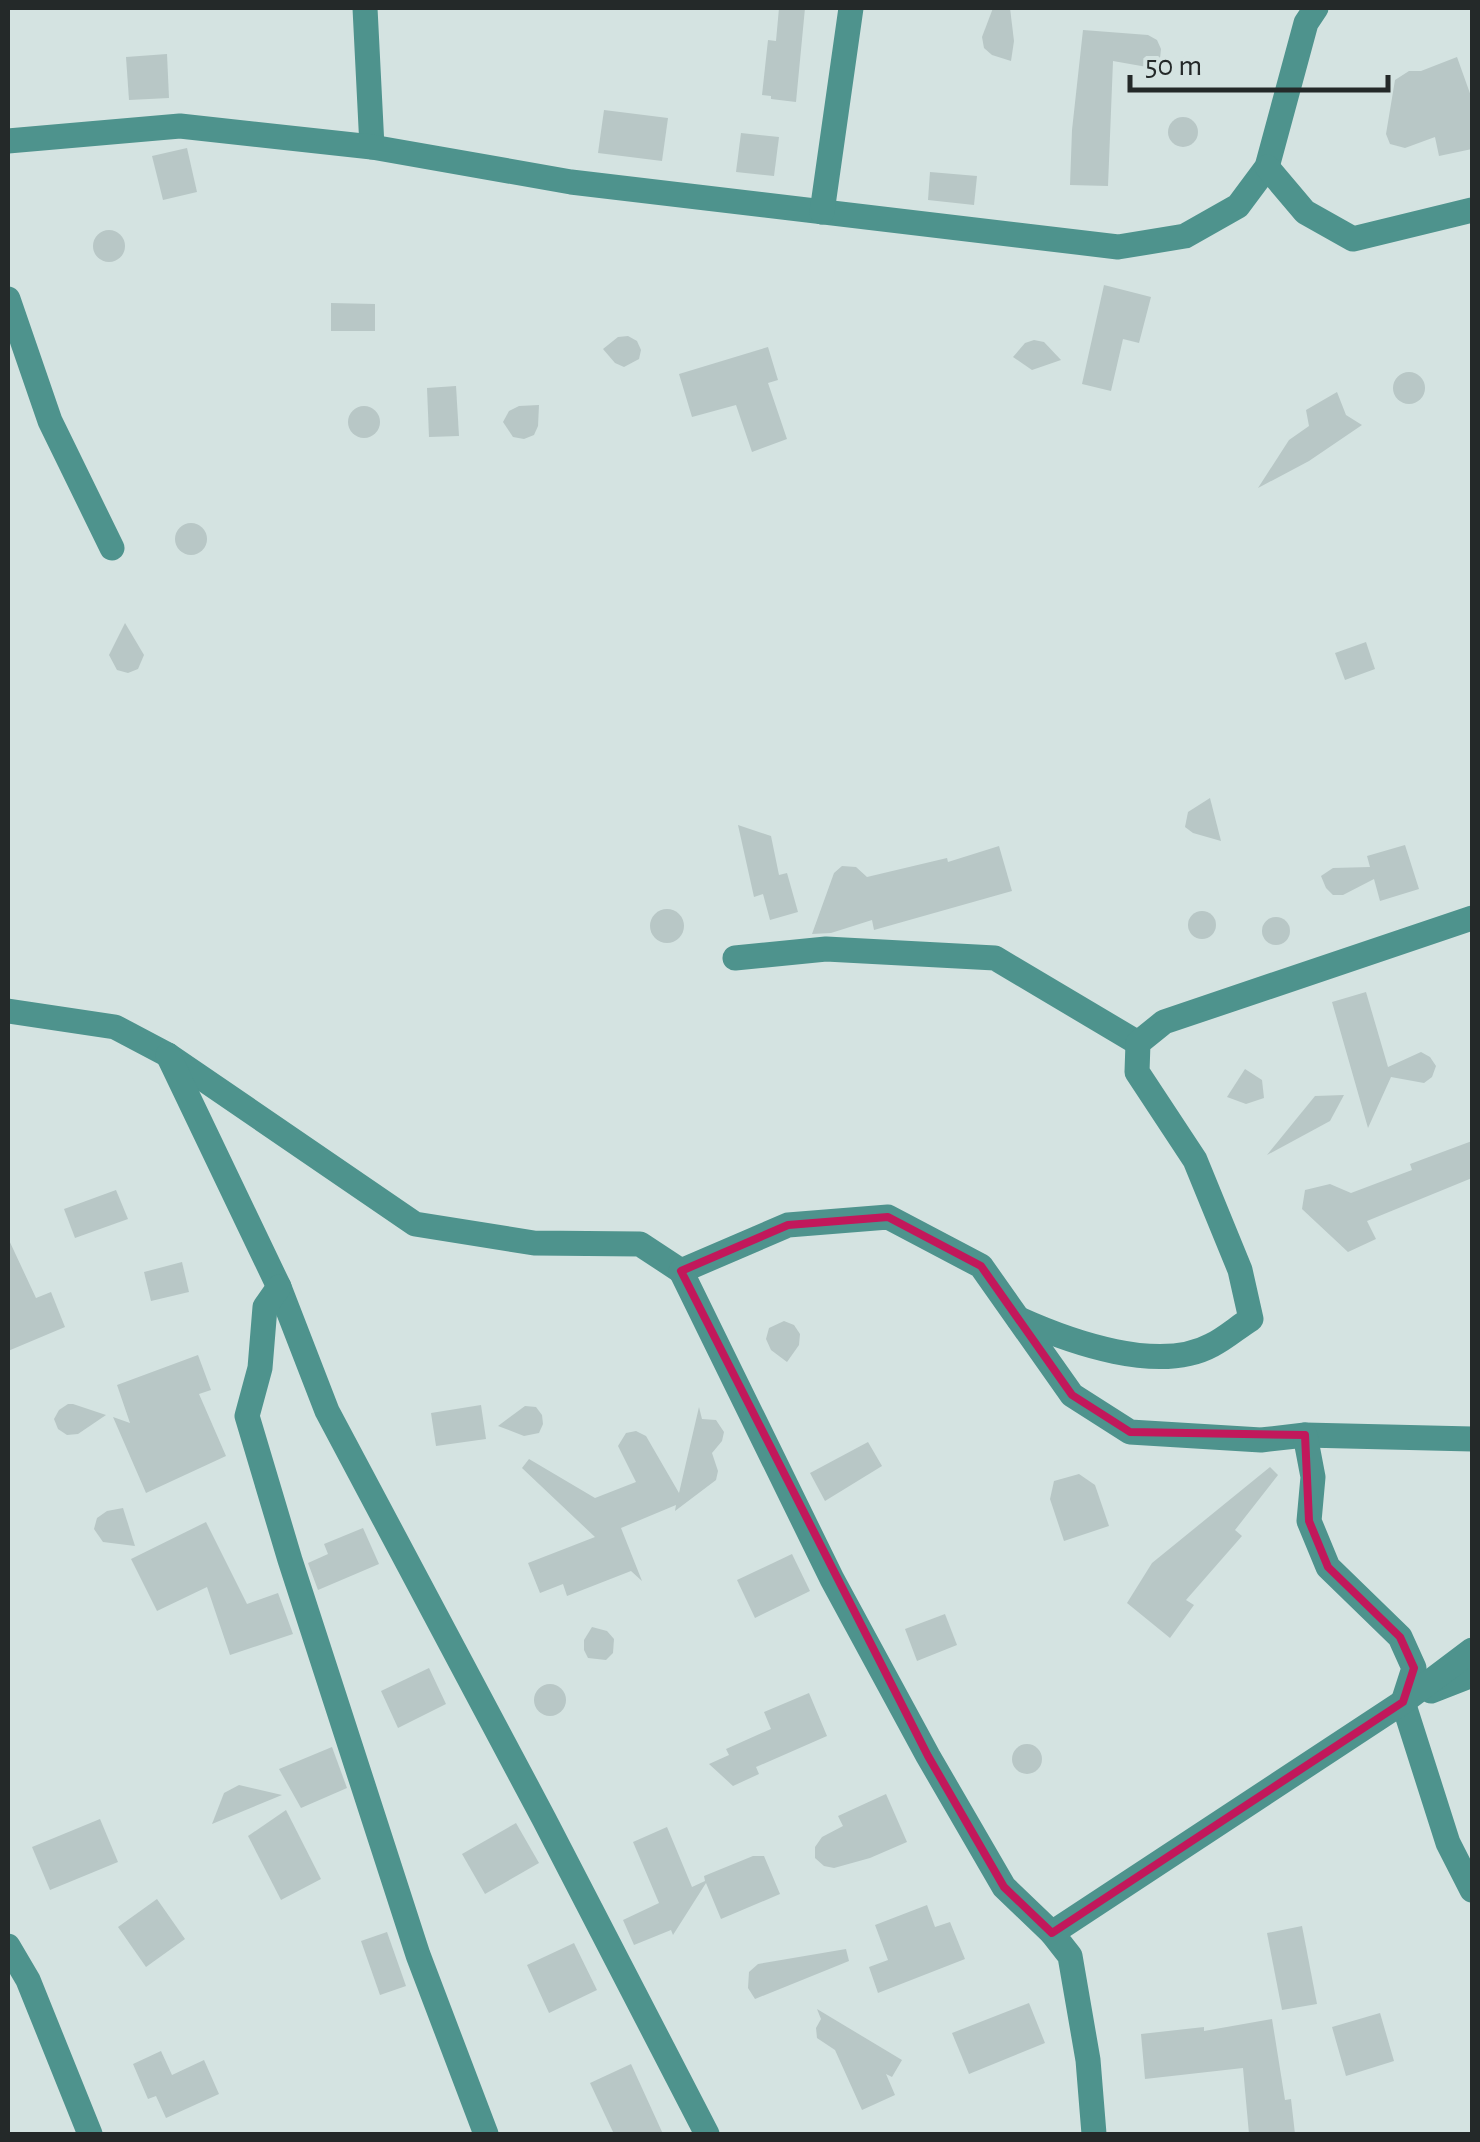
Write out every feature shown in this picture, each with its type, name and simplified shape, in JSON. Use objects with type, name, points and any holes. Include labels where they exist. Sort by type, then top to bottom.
[{"type":"street","points":[[365,8],[372,147]]},
{"type":"street","points":[[822,212],[851,8]]},
{"type":"street","points":[[8,141],[180,126],[372,147],[571,182],[1118,246],[1185,236],[1238,206],[1267,168],[1306,23],[1316,8]]},
{"type":"street","points":[[1267,168],[1305,212],[1353,239],[1472,210]]},
{"type":"street","points":[[8,299],[50,421],[112,548]]},
{"type":"street","points":[[681,1271],[788,1225],[888,1216],[981,1266],[1019,1319],[1056,1334],[1147,1358],[1180,1356],[1210,1346],[1250,1318],[1240,1270],[1195,1160],[1137,1072],[1138,1044],[1164,1022],[1472,918]]},
{"type":"street","points":[[735,958],[826,948],[994,958],[1138,1044]]},
{"type":"street","points":[[8,1011],[115,1027],[168,1055],[415,1224],[534,1242],[640,1244],[681,1271],[832,1579],[928,1756],[1004,1886],[1070,1956],[1088,2060],[1094,2134]]},
{"type":"street","points":[[168,1055],[279,1287],[327,1411],[707,2134]]},
{"type":"street","points":[[981,1266],[1072,1394],[1130,1432],[1262,1440],[1306,1435],[1472,1438]]},
{"type":"street","points":[[279,1287],[265,1307],[260,1368],[246,1416],[418,1955],[486,2134]]},
{"type":"street","points":[[1306,1435],[1313,1477],[1309,1521],[1328,1567],[1400,1637],[1414,1668],[1404,1702],[1448,1843],[1472,1890]]},
{"type":"street","points":[[1052,1933],[1404,1702],[1472,1650]]},
{"type":"street","points":[[1404,1702],[1472,1675]]},
{"type":"street","points":[[8,1946],[28,1980],[90,2134]]},
{"type":"highlighted area","points":[[888,1217],[981,1266],[1072,1395],[1130,1432],[1305,1435],[1309,1521],[1328,1567],[1400,1637],[1414,1668],[1403,1702],[1052,1933],[1004,1887],[928,1756],[681,1271],[788,1225]]},
{"type":"building","points":[[779,8],[805,8],[796,102],[762,95],[768,40],[776,41]]},
{"type":"building","points":[[993,8],[1010,8],[1014,41],[1011,61],[984,48],[982,37]]},
{"type":"building","points":[[1083,30],[1148,35],[1157,40],[1161,49],[1160,59],[1147,67],[1113,61],[1108,186],[1070,185]]},
{"type":"building","points":[[167,54],[169,98],[129,100],[126,57]]},
{"type":"building","points":[[1457,57],[1472,99],[1472,149],[1439,156],[1435,137],[1405,148],[1390,144],[1386,134],[1395,80],[1409,71],[1421,71]]},
{"type":"building","points":[[604,110],[668,118],[662,161],[598,153]]},
{"type":"building","points":[[1183,117],[1193,122],[1198,132],[1193,142],[1183,147],[1173,142],[1168,132],[1173,122]]},
{"type":"building","points":[[741,133],[779,137],[774,176],[736,172]]},
{"type":"building","points":[[187,148],[197,192],[163,200],[152,156]]},
{"type":"building","points":[[930,172],[977,176],[974,205],[928,200]]},
{"type":"building","points":[[109,230],[120,235],[125,246],[120,257],[109,262],[98,257],[93,246],[98,235]]},
{"type":"building","points":[[1104,285],[1151,297],[1139,343],[1123,339],[1111,391],[1082,384]]},
{"type":"building","points":[[331,303],[375,304],[375,331],[331,331]]},
{"type":"building","points":[[628,336],[637,341],[641,350],[639,359],[624,367],[603,349],[618,337]]},
{"type":"building","points":[[1044,342],[1061,360],[1032,370],[1013,357],[1025,343]]},
{"type":"building","points":[[768,347],[778,380],[768,383],[787,439],[752,452],[736,405],[692,417],[679,374]]},
{"type":"building","points":[[1409,372],[1421,376],[1425,388],[1421,400],[1409,404],[1397,400],[1393,388],[1397,376]]},
{"type":"building","points":[[456,386],[459,436],[429,437],[427,388]]},
{"type":"building","points":[[1337,392],[1346,415],[1362,425],[1309,461],[1258,488],[1289,440],[1309,426],[1306,410]]},
{"type":"building","points":[[539,405],[534,435],[524,439],[513,437],[503,422],[509,411]]},
{"type":"building","points":[[364,406],[375,411],[380,422],[375,433],[364,438],[353,433],[348,422],[353,411]]},
{"type":"building","points":[[191,523],[202,528],[207,539],[202,550],[191,555],[180,550],[175,539],[180,528]]},
{"type":"building","points":[[125,623],[144,655],[138,669],[128,673],[117,670],[109,655]]},
{"type":"building","points":[[1366,642],[1375,669],[1345,680],[1335,653]]},
{"type":"building","points":[[1210,798],[1221,841],[1185,827],[1188,812]]},
{"type":"building","points":[[738,825],[771,836],[779,875],[787,873],[798,912],[770,920],[763,894],[754,897]]},
{"type":"building","points":[[1405,845],[1419,889],[1380,901],[1374,879],[1343,895],[1333,895],[1326,888],[1321,876],[1333,868],[1370,867],[1367,856]]},
{"type":"building","points":[[999,846],[1012,891],[874,930],[872,920],[831,933],[812,934],[834,873],[842,866],[856,867],[867,877],[947,858],[948,862]]},
{"type":"building","points":[[667,909],[679,914],[684,926],[679,938],[667,943],[655,938],[650,926],[655,914]]},
{"type":"building","points":[[1202,911],[1212,915],[1216,925],[1212,935],[1202,939],[1192,935],[1188,925],[1192,915]]},
{"type":"building","points":[[1276,917],[1286,921],[1290,931],[1286,941],[1276,945],[1266,941],[1262,931],[1266,921]]},
{"type":"building","points":[[1366,992],[1388,1067],[1421,1052],[1436,1066],[1432,1077],[1424,1083],[1391,1077],[1368,1128],[1332,1002]]},
{"type":"building","points":[[1245,1069],[1262,1080],[1264,1098],[1246,1104],[1227,1097]]},
{"type":"building","points":[[1344,1095],[1330,1121],[1267,1155],[1315,1096]]},
{"type":"building","points":[[1472,1141],[1472,1178],[1367,1221],[1376,1239],[1348,1252],[1302,1209],[1305,1190],[1330,1184],[1351,1193],[1412,1170],[1410,1164]]},
{"type":"building","points":[[116,1190],[128,1219],[75,1238],[64,1209]]},
{"type":"building","points":[[8,1238],[36,1298],[51,1292],[65,1327],[8,1351]]},
{"type":"building","points":[[182,1262],[189,1292],[151,1301],[144,1272]]},
{"type":"building","points":[[784,1321],[794,1325],[800,1334],[799,1345],[787,1362],[771,1350],[766,1339],[769,1328]]},
{"type":"building","points":[[198,1355],[211,1390],[199,1394],[226,1456],[146,1493],[113,1417],[130,1423],[117,1385]]},
{"type":"building","points":[[68,1404],[106,1415],[78,1434],[67,1435],[58,1429],[54,1419]]},
{"type":"building","points":[[481,1405],[486,1439],[436,1446],[431,1413]]},
{"type":"building","points":[[525,1406],[536,1407],[542,1415],[539,1433],[524,1436],[498,1426]]},
{"type":"building","points":[[699,1407],[702,1419],[716,1420],[724,1432],[712,1453],[718,1471],[716,1480],[675,1511],[676,1505],[621,1528],[642,1581],[631,1571],[567,1596],[563,1584],[540,1593],[528,1563],[595,1537],[522,1468],[529,1459],[595,1498],[636,1482],[618,1446],[626,1433],[636,1431],[646,1436],[679,1493]]},
{"type":"building","points":[[868,1442],[882,1466],[825,1501],[810,1473]]},
{"type":"building","points":[[1270,1467],[1278,1475],[1235,1530],[1242,1536],[1186,1600],[1194,1605],[1170,1638],[1127,1603],[1152,1563]]},
{"type":"building","points":[[1079,1474],[1095,1485],[1109,1526],[1064,1541],[1050,1499],[1054,1481]]},
{"type":"building","points":[[123,1508],[135,1546],[103,1542],[94,1529],[97,1518]]},
{"type":"building","points":[[206,1522],[247,1604],[278,1593],[293,1634],[230,1655],[207,1587],[157,1611],[131,1559]]},
{"type":"building","points":[[363,1528],[379,1564],[318,1590],[308,1563],[328,1554],[324,1544]]},
{"type":"building","points":[[792,1554],[810,1591],[755,1618],[737,1580]]},
{"type":"building","points":[[945,1614],[957,1645],[917,1661],[905,1629]]},
{"type":"building","points":[[592,1627],[607,1631],[614,1639],[613,1653],[606,1660],[588,1658],[584,1650],[584,1640]]},
{"type":"building","points":[[429,1668],[446,1704],[398,1728],[381,1691]]},
{"type":"building","points":[[550,1684],[561,1689],[566,1700],[561,1711],[550,1716],[539,1711],[534,1700],[539,1689]]},
{"type":"building","points":[[809,1693],[827,1736],[756,1767],[759,1774],[733,1786],[709,1764],[729,1755],[726,1749],[771,1729],[764,1712]]},
{"type":"building","points":[[1027,1744],[1037,1749],[1042,1759],[1037,1769],[1027,1774],[1017,1769],[1012,1759],[1017,1749]]},
{"type":"building","points":[[332,1747],[347,1788],[301,1808],[279,1769]]},
{"type":"building","points":[[239,1785],[282,1795],[212,1824],[224,1793]]},
{"type":"building","points":[[886,1794],[907,1842],[834,1868],[815,1858],[815,1847],[822,1837],[843,1826],[838,1816]]},
{"type":"building","points":[[286,1810],[321,1879],[281,1900],[248,1836]]},
{"type":"building","points":[[100,1819],[118,1862],[50,1890],[32,1847]]},
{"type":"building","points":[[516,1823],[539,1863],[485,1894],[462,1854]]},
{"type":"building","points":[[667,1827],[692,1887],[705,1881],[704,1876],[753,1856],[764,1856],[780,1894],[721,1919],[706,1883],[673,1935],[671,1930],[634,1945],[623,1920],[659,1903],[633,1842]]},
{"type":"building","points":[[157,1899],[185,1939],[146,1967],[118,1927]]},
{"type":"building","points":[[927,1905],[935,1927],[950,1922],[965,1959],[878,1993],[869,1967],[888,1960],[875,1925]]},
{"type":"building","points":[[1302,1926],[1317,2004],[1282,2010],[1267,1933]]},
{"type":"building","points":[[387,1932],[406,1986],[380,1995],[361,1941]]},
{"type":"building","points":[[574,1943],[597,1990],[549,2013],[527,1965]]},
{"type":"building","points":[[846,1949],[849,1961],[755,1999],[748,1988],[749,1972],[758,1964]]},
{"type":"building","points":[[1029,2003],[1045,2043],[969,2074],[952,2033]]},
{"type":"building","points":[[817,2009],[902,2060],[892,2077],[886,2074],[895,2095],[862,2110],[835,2050],[817,2038],[816,2028],[821,2019]]},
{"type":"building","points":[[1380,2013],[1394,2061],[1346,2076],[1332,2027]]},
{"type":"building","points":[[1272,2019],[1285,2100],[1291,2099],[1295,2134],[1249,2134],[1243,2068],[1145,2079],[1141,2034],[1204,2027],[1204,2031]]},
{"type":"building","points":[[161,2051],[172,2075],[204,2060],[219,2094],[166,2118],[156,2096],[148,2099],[133,2064]]},
{"type":"building","points":[[631,2064],[663,2134],[614,2134],[590,2083]]}]
